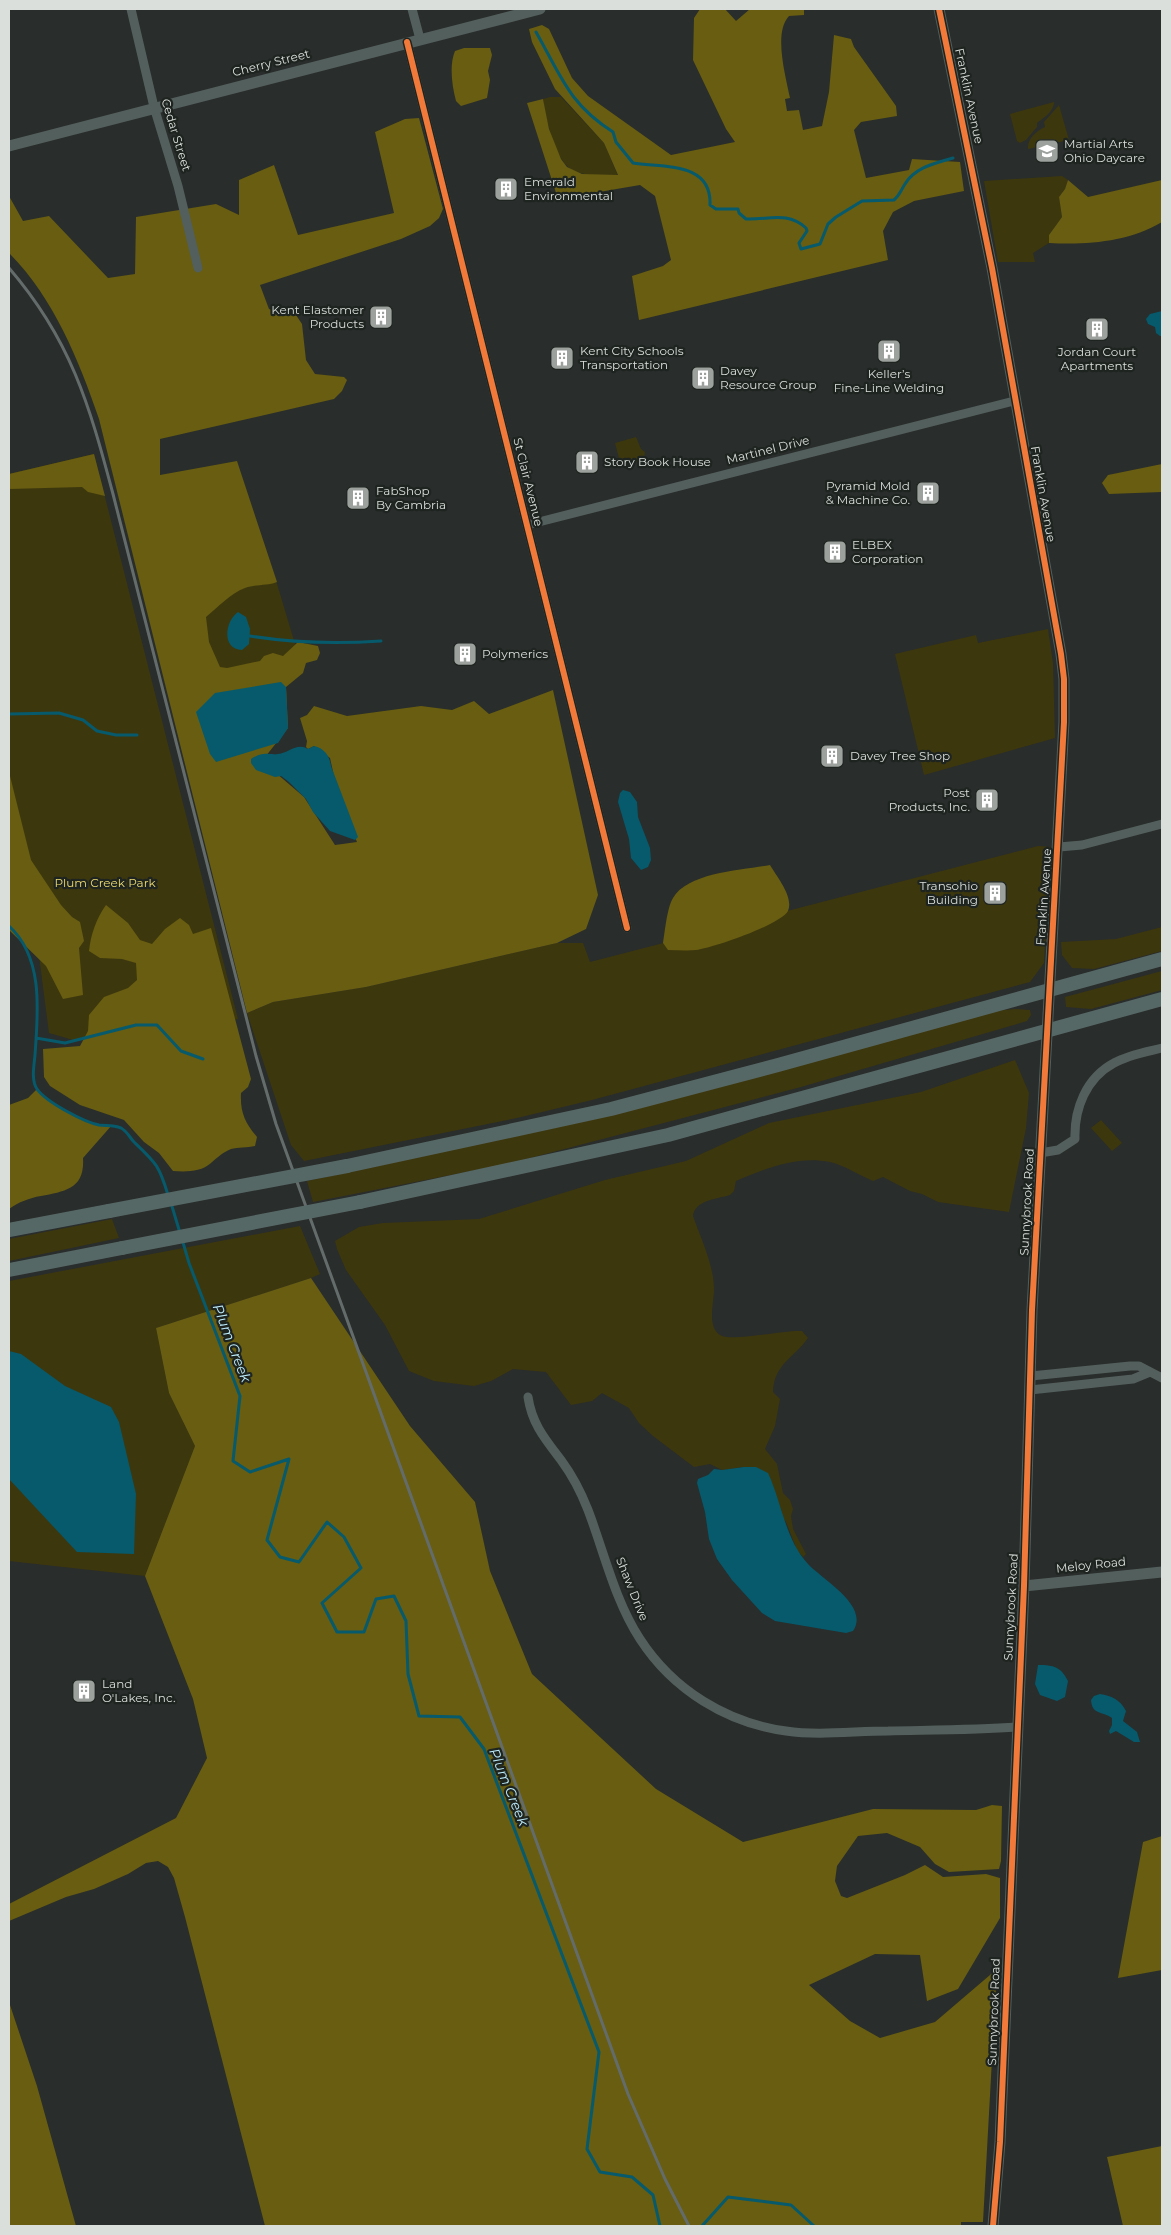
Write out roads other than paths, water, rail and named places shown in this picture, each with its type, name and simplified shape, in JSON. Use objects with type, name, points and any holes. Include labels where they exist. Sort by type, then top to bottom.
[{"type":"main road","points":[[9,1230],[347,1166],[611,1109],[1162,959]]},
{"type":"main road","points":[[9,1270],[360,1202],[668,1135],[1162,999]]},
{"type":"street","name":"Cedar Street","points":[[131,9],[154,107],[178,186],[198,268]]},
{"type":"street","points":[[412,9],[420,39]]},
{"type":"street","name":"Cherry Street","points":[[9,146],[154,107],[540,9]]},
{"type":"street","name":"Franklin Avenue","points":[[939,9],[992,268],[1064,679],[1059,847],[1050,989]]},
{"type":"street","name":"St Clair Avenue","points":[[407,42],[628,928]]},
{"type":"street","name":"Martinel Drive","points":[[527,525],[1014,400]]},
{"type":"street","points":[[1059,847],[1082,845],[1162,824]]},
{"type":"street","name":"Sunnybrook Road","points":[[993,2226],[1000,2142],[1024,1586],[1030,1376],[1046,1030],[1050,989]]},
{"type":"street","points":[[1040,1153],[1058,1150],[1075,1139],[1076,1113],[1081,1100],[1097,1076],[1114,1062],[1162,1048]]},
{"type":"street","points":[[1030,1376],[1139,1366],[1162,1378]]},
{"type":"street","points":[[1030,1390],[1133,1379],[1150,1372]]},
{"type":"street","name":"Shaw Drive","points":[[528,1397],[536,1426],[571,1476],[584,1500],[622,1602],[636,1632],[648,1650],[668,1673],[700,1700],[725,1714],[751,1724],[786,1731],[823,1732],[1017,1727]]},
{"type":"street","name":"Meloy Road","points":[[1024,1586],[1162,1572]]},
{"type":"water","points":[[1162,311],[1162,336],[1160,336],[1156,333],[1155,327],[1148,324],[1146,319],[1150,314]]},
{"type":"water","points":[[238,612],[246,617],[250,629],[249,644],[242,650],[231,645],[227,634],[230,622]]},
{"type":"water","points":[[281,682],[286,687],[288,728],[278,743],[216,762],[210,754],[196,712],[215,693]]},
{"type":"water","points":[[314,746],[324,751],[329,759],[358,837],[355,840],[330,831],[313,812],[306,799],[289,782],[281,776],[275,777],[256,770],[251,763],[251,759],[259,755],[278,754],[297,747],[308,749]]},
{"type":"water","points":[[623,790],[630,792],[637,802],[638,817],[650,848],[651,860],[648,867],[641,870],[631,858],[629,839],[618,802],[620,793]]},
{"type":"water","points":[[9,1351],[21,1354],[65,1386],[111,1407],[119,1422],[136,1494],[134,1554],[77,1552],[9,1479]]},
{"type":"water","points":[[756,1467],[768,1473],[789,1532],[800,1554],[808,1564],[842,1594],[855,1612],[857,1622],[853,1631],[846,1633],[775,1621],[762,1613],[732,1580],[717,1559],[709,1539],[705,1512],[697,1483],[698,1479],[708,1475],[714,1469],[722,1470]]},
{"type":"water","points":[[1038,1665],[1053,1666],[1063,1673],[1068,1681],[1065,1697],[1057,1701],[1040,1695],[1035,1684]]},
{"type":"water","points":[[1100,1694],[1111,1697],[1121,1704],[1126,1711],[1123,1721],[1137,1732],[1140,1742],[1134,1742],[1116,1731],[1110,1734],[1112,1718],[1098,1712],[1092,1705],[1091,1700],[1094,1696]]},
{"type":"waterway","points":[[536,32],[567,88],[586,111],[613,132],[616,142],[633,163],[683,169],[694,174],[703,181],[708,191],[710,205],[716,209],[738,209],[739,213],[746,219],[785,218],[799,223],[807,231],[799,243],[801,249],[820,244],[828,224],[862,201],[894,200],[914,173],[953,158]]},
{"type":"waterway","points":[[250,636],[316,642],[381,641]]},
{"type":"waterway","points":[[9,714],[59,713],[83,720],[97,731],[116,735],[137,735]]},
{"type":"waterway","name":"Plum Creek","points":[[9,926],[20,939],[28,954],[36,986],[37,1021],[33,1077],[37,1089],[48,1100],[75,1116],[99,1125],[115,1126],[123,1129],[156,1165],[168,1195]]},
{"type":"waterway","points":[[36,1038],[65,1043],[136,1025],[157,1025],[181,1051],[203,1059]]},
{"type":"waterway","name":"Plum Creek","points":[[171,1203],[180,1233]]},
{"type":"waterway","name":"Plum Creek","points":[[182,1239],[189,1263],[240,1396],[233,1461],[250,1472],[289,1459],[267,1540],[280,1557],[299,1562],[327,1522],[344,1537],[361,1568],[322,1603],[337,1632],[364,1632],[376,1599],[394,1596],[406,1621],[408,1674],[419,1716],[460,1717],[484,1749],[599,2052],[587,2149],[600,2172],[632,2177],[653,2195],[660,2226]]},
{"type":"waterway","name":"Plum Creek","points":[[702,2226],[728,2197],[791,2205],[814,2226]]},
{"type":"railway","points":[[9,268],[48,321],[63,347],[86,402],[113,494],[256,1056],[276,1124],[628,2094],[665,2179],[689,2226]]},
{"type":"place","name":"Martial Arts Ohio Daycare","points":[[1047,151]]},
{"type":"place","name":"Emerald Environmental","points":[[506,189]]},
{"type":"place","name":"Kent Elastomer Products","points":[[381,317]]},
{"type":"place","name":"Jordan Court Apartments","points":[[1097,329]]},
{"type":"place","name":"Keller’s Fine-Line Welding","points":[[889,351]]},
{"type":"place","name":"Kent City Schools Transportation","points":[[562,358]]},
{"type":"place","name":"Davey Resource Group","points":[[703,378]]},
{"type":"place","name":"Story Book House","points":[[587,462]]},
{"type":"place","name":"Pyramid Mold & Machine Co.","points":[[928,493]]},
{"type":"place","name":"FabShop By Cambria","points":[[358,498]]},
{"type":"place","name":"ELBEX Corporation","points":[[835,552]]},
{"type":"place","name":"Polymerics","points":[[465,654]]},
{"type":"place","name":"Davey Tree Shop","points":[[832,756]]},
{"type":"place","name":"Post Products, Inc.","points":[[987,800]]},
{"type":"place","name":"Transohio Building","points":[[995,893]]},
{"type":"place","name":"Land O'Lakes, Inc.","points":[[84,1691]]},
{"type":"park label","name":"Plum Creek Park","points":[[105,883]]}]
